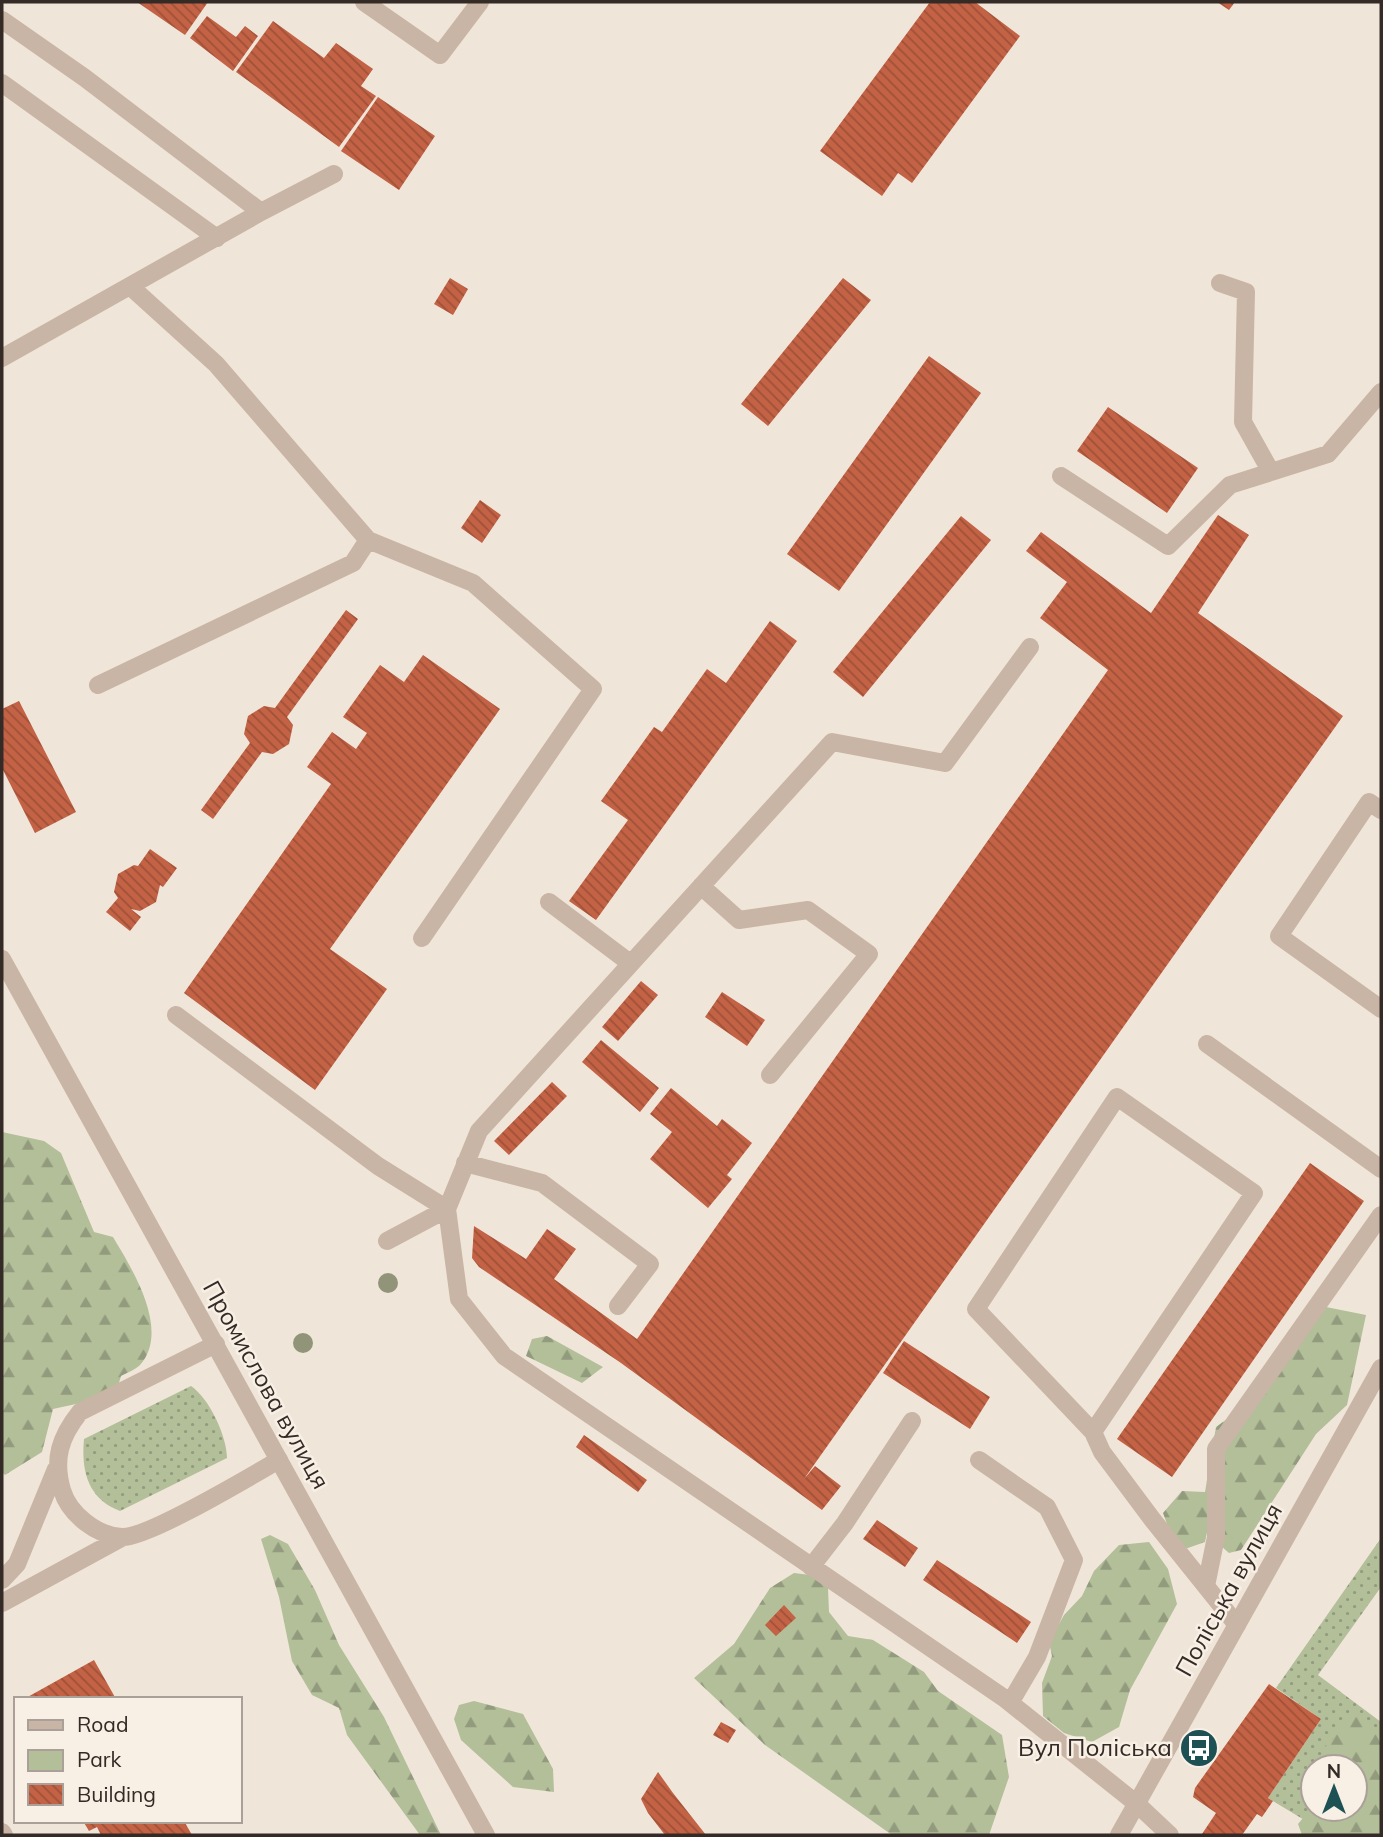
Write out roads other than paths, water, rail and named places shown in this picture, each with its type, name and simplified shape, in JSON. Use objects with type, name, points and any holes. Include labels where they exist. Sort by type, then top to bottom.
[{"type":"street","points":[[364,2],[440,55],[480,2]]},
{"type":"street","points":[[2,20],[85,78],[261,212]]},
{"type":"street","points":[[2,83],[217,238]]},
{"type":"street","points":[[2,358],[261,212],[334,174]]},
{"type":"street","points":[[1220,283],[1246,292],[1243,422],[1271,472]]},
{"type":"street","points":[[131,287],[216,364],[368,540],[473,583],[593,689],[422,939]]},
{"type":"street","points":[[1061,476],[1168,546],[1230,485],[1328,454],[1381,392]]},
{"type":"street","points":[[98,685],[353,563],[368,540]]},
{"type":"street","points":[[1030,647],[945,763],[832,742],[479,1131],[447,1209],[459,1299],[504,1356],[1010,1703],[1137,1804],[1170,1835]]},
{"type":"street","points":[[1381,810],[1369,802],[1279,936],[1381,1009]]},
{"type":"street","points":[[701,886],[739,920],[808,910],[869,954],[770,1075]]},
{"type":"street","points":[[549,902],[631,963]]},
{"type":"street","name":"Промислова вулиця","points":[[5,970],[216,1344],[486,1835]]},
{"type":"street","points":[[176,1015],[378,1166],[447,1209]]},
{"type":"street","points":[[1207,1044],[1381,1169]]},
{"type":"street","points":[[1093,1432],[1254,1193],[1117,1097],[976,1309],[1093,1432],[1102,1452],[1237,1625]]},
{"type":"street","points":[[466,1163],[541,1183],[650,1264],[618,1306]]},
{"type":"street","points":[[387,1241],[447,1209]]},
{"type":"street","points":[[1206,1586],[1216,1537],[1216,1449],[1381,1215]]},
{"type":"street","points":[[2,1580],[17,1564],[56,1469],[59,1449],[68,1427],[80,1412],[216,1344]]},
{"type":"street","name":"Поліська вулиця","points":[[1119,1835],[1381,1368]]},
{"type":"street","points":[[811,1567],[845,1523],[912,1421]]},
{"type":"street","points":[[2,1604],[122,1537],[147,1530],[279,1460]]},
{"type":"street","points":[[979,1460],[1047,1507],[1074,1560],[1037,1657],[1010,1703]]},
{"type":"street","points":[[56,1469],[63,1495],[80,1518],[99,1531],[122,1537]]},
{"type":"place","name":"Вул Поліська","points":[[1199,1748]]}]
